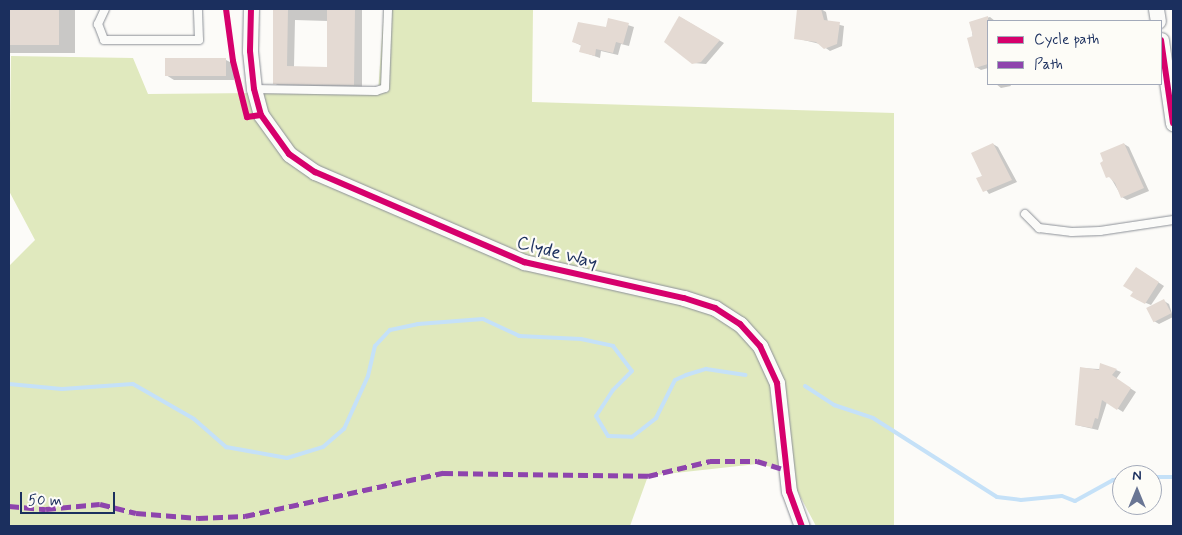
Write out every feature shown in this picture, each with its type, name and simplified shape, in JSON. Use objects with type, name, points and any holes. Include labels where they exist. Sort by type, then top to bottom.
[{"type":"street","name":"Clyde Way","points":[[252,9],[250,51],[254,89],[261,115],[281,146],[299,162],[329,180],[524,262],[692,300],[715,308],[740,324],[760,346],[777,383],[789,490],[802,526]]},
{"type":"street","points":[[1162,47],[1173,123]]},
{"type":"lane","points":[[105,9],[98,24],[104,40],[199,40],[198,9]]},
{"type":"lane","points":[[254,89],[376,92],[385,88],[388,9]]},
{"type":"lane","points":[[1025,214],[1039,228],[1072,232],[1100,231],[1173,220]]},
{"type":"green space","points":[[384,9],[533,9],[532,102],[894,113],[894,526],[816,526],[786,470],[757,464],[648,476],[630,526],[9,526],[9,266],[35,240],[9,191],[11,56],[133,58],[148,94],[378,92]]},
{"type":"building","points":[[9,9],[59,9],[59,45],[9,45]]},
{"type":"building","points":[[273,9],[288,9],[287,66],[327,67],[327,9],[355,9],[354,85],[273,84]]},
{"type":"building","points":[[797,9],[821,9],[824,20],[840,22],[837,44],[824,49],[816,42],[794,39]]},
{"type":"building","points":[[679,16],[720,40],[701,62],[692,64],[664,42]]},
{"type":"building","points":[[988,16],[987,64],[975,68],[967,38],[973,36],[969,22]]},
{"type":"building","points":[[608,18],[629,23],[623,44],[616,42],[613,53],[596,49],[595,56],[579,52],[581,45],[572,42],[578,22],[606,27]]},
{"type":"building","points":[[165,58],[226,58],[226,76],[165,76]]},
{"type":"building","points":[[993,143],[1012,180],[983,192],[976,178],[982,176],[971,153]]},
{"type":"building","points":[[1124,143],[1144,188],[1121,198],[1115,183],[1109,177],[1106,178],[1100,163],[1103,161],[1100,153]]},
{"type":"building","points":[[1136,267],[1159,282],[1145,304],[1130,296],[1133,292],[1123,286]]},
{"type":"building","points":[[1164,299],[1171,313],[1153,322],[1146,308]]},
{"type":"building","points":[[1100,363],[1117,369],[1112,375],[1131,388],[1117,410],[1102,400],[1098,419],[1095,418],[1092,428],[1075,425],[1080,367],[1099,370]]},
{"type":"waterway","points":[[9,384],[62,389],[133,384],[194,419],[226,447],[287,458],[323,447],[344,429],[368,376],[375,346],[390,330],[418,324],[483,319],[519,336],[581,339],[613,346],[632,371],[613,390],[596,416],[608,436],[632,437],[656,418],[675,380],[686,375],[706,369],[746,375]]},
{"type":"waterway","points":[[805,386],[834,405],[873,418],[997,497],[1021,500],[1062,496],[1075,501],[1112,481]]},
{"type":"waterway","points":[[1162,477],[1173,477]]},
{"type":"marked path","points":[[9,506],[46,509],[100,504],[136,513],[198,518],[245,516],[443,473],[648,476],[710,461],[757,461],[786,470]]},
{"type":"cycle path","points":[[226,9],[233,61],[247,117],[261,115]]},
{"type":"cycle path","points":[[251,9],[250,51],[254,89],[261,115],[289,154],[315,172],[524,262],[684,298],[715,308],[740,324],[760,346],[777,383],[789,491],[802,526]]},
{"type":"cycle path","points":[[1162,47],[1173,123]]}]
